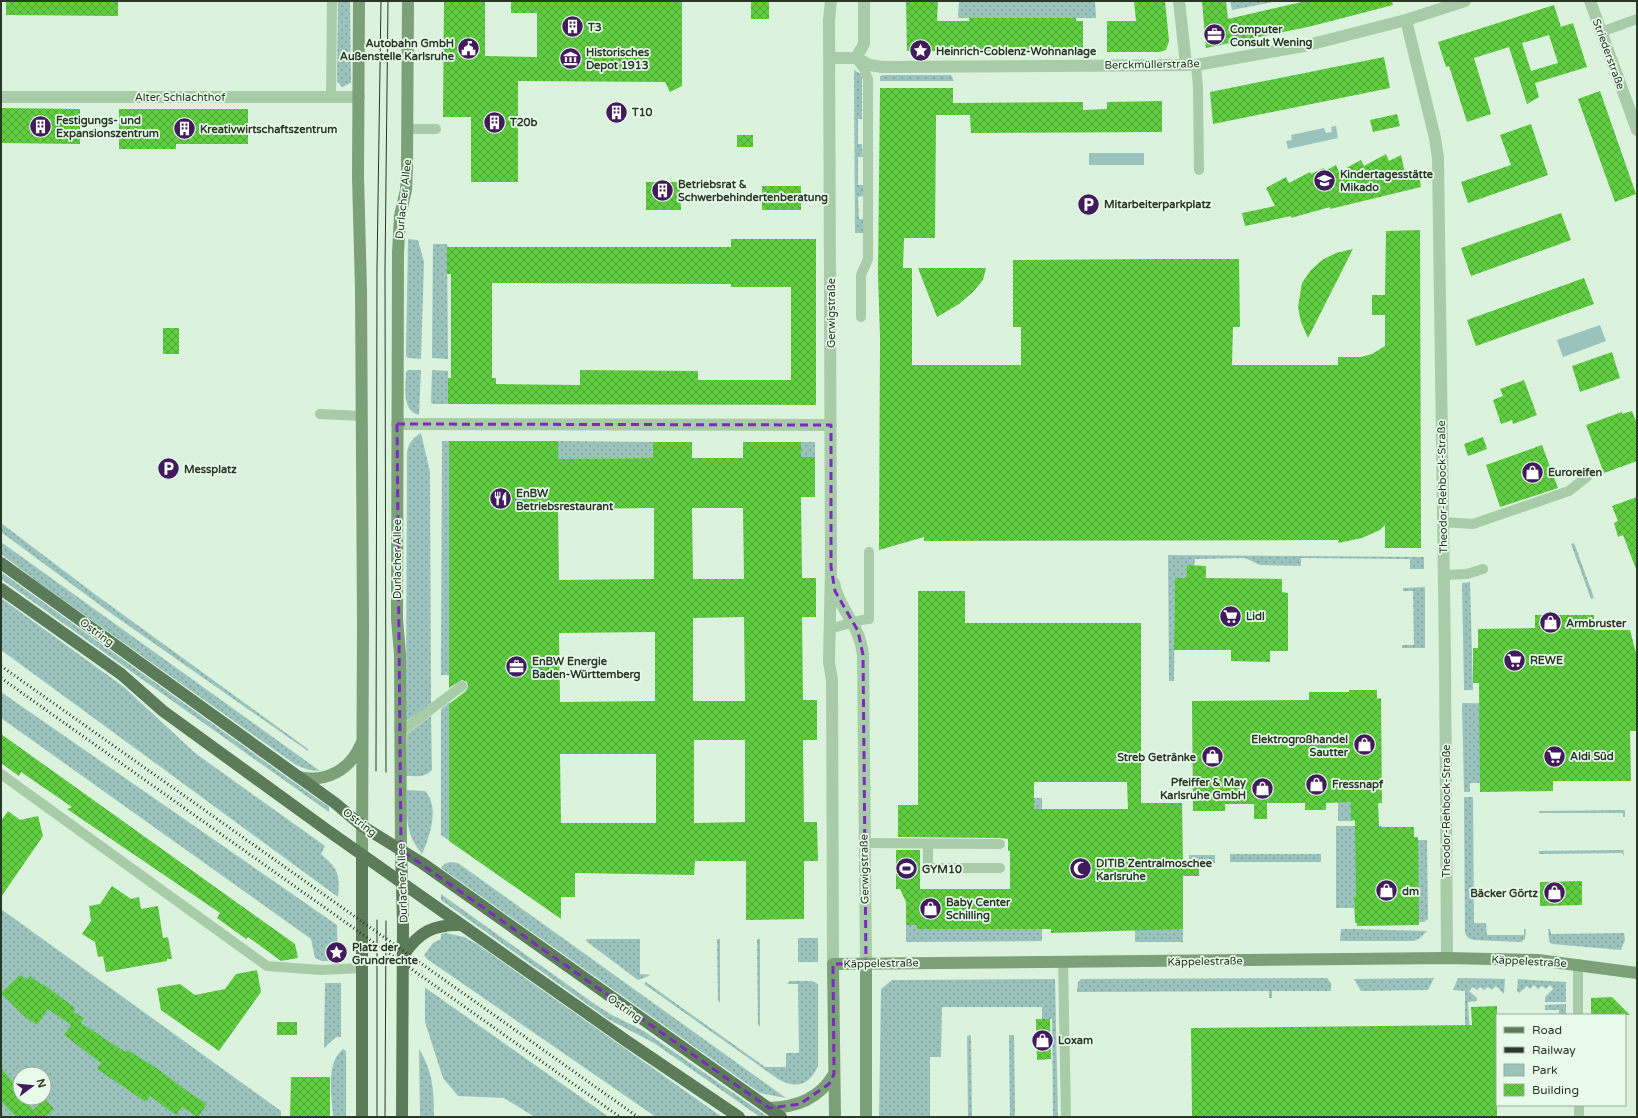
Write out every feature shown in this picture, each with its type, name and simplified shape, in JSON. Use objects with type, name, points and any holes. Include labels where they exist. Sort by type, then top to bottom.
[{"type":"main road","name":"Ostring","points":[[1,563],[335,802],[362,826],[422,863],[781,1117]]},
{"type":"main road","name":"Ostring","points":[[1,589],[121,674],[163,711],[193,734],[362,855],[628,1042],[739,1117]]},
{"type":"main road","name":"Durlacher Allee","points":[[400,850],[403,956],[402,1117]]},
{"type":"main road","points":[[362,855],[362,1117]]},
{"type":"main road","points":[[403,956],[416,938],[426,932],[442,926],[462,925]]},
{"type":"street","points":[[359,1],[358,177],[361,416],[362,855]]},
{"type":"street","name":"Durlacher Allee","points":[[400,850],[400,654],[397,620],[398,234],[400,216],[406,190],[408,1]]},
{"type":"street","name":"Gerwigstraße","points":[[831,1],[831,567],[829,662],[832,680],[832,964],[836,1117]]},
{"type":"street","points":[[830,58],[856,58],[864,44],[864,1]]},
{"type":"street","points":[[1180,1],[1191,65]]},
{"type":"street","name":"Berckmüllerstraße","points":[[856,58],[870,65],[882,67],[1191,65],[1304,46],[1406,20],[1465,1]]},
{"type":"street","name":"Striederstraße","points":[[1590,1],[1637,130]]},
{"type":"street","name":"Theodor-Rehbock-Straße","points":[[1406,20],[1435,138],[1438,158],[1444,575],[1447,958]]},
{"type":"street","name":"Alter Schlachthof","points":[[1,98],[359,97]]},
{"type":"street","points":[[397,424],[831,425]]},
{"type":"street","name":"Gerwigstraße","points":[[831,567],[835,591],[854,623],[861,640],[863,655],[866,1117]]},
{"type":"street","points":[[299,777],[307,779],[324,778],[341,770],[354,758],[362,741]]},
{"type":"street","name":"Käppelestraße","points":[[832,964],[1447,958],[1538,960],[1637,972]]},
{"type":"street","points":[[769,1108],[791,1106],[812,1098],[829,1084],[834,1074]]},
{"type":"lane","points":[[331,97],[332,1]]},
{"type":"lane","points":[[1601,32],[1637,19]]},
{"type":"lane","points":[[856,58],[864,69],[868,79],[868,259],[861,275],[861,317]]},
{"type":"lane","points":[[1191,65],[1198,88],[1199,170]]},
{"type":"lane","points":[[407,129],[436,129]]},
{"type":"lane","points":[[320,414],[361,416]]},
{"type":"lane","points":[[1443,522],[1473,524],[1569,491],[1589,475]]},
{"type":"lane","points":[[829,629],[869,619],[869,552]]},
{"type":"lane","points":[[1444,575],[1467,574],[1483,570]]},
{"type":"lane","points":[[399,729],[406,728],[462,686]]},
{"type":"lane","points":[[1,774],[267,966],[321,970],[362,968]]},
{"type":"lane","points":[[864,843],[1000,844]]},
{"type":"lane","points":[[928,844],[928,868],[1000,868]]},
{"type":"lane","points":[[1064,962],[1066,1117]]},
{"type":"lane","name":"Käppelestraße","points":[[1578,964],[1578,1014]]},
{"type":"lane","points":[[1580,1106],[1580,1117]]},
{"type":"highlighted area","points":[[397,424],[831,425],[831,567],[835,591],[858,631],[863,655],[866,963],[833,964],[834,1074],[829,1084],[800,1104],[769,1108],[401,850]]},
{"type":"green space","points":[[338,1],[350,1],[351,83],[342,87],[337,81]]},
{"type":"green space","points":[[959,1],[1095,1],[1096,18],[958,18]]},
{"type":"green space","points":[[1230,1],[1278,1],[1232,10]]},
{"type":"green space","points":[[854,70],[861,74],[862,79],[862,119],[858,119],[858,144],[862,144],[863,157],[858,157],[858,185],[863,185],[863,196],[858,197],[859,219],[863,219],[863,233],[855,233]]},
{"type":"green space","points":[[951,75],[954,81],[880,81],[880,76]]},
{"type":"green space","points":[[1336,126],[1338,138],[1288,149],[1286,141],[1292,140],[1291,135],[1324,128],[1326,133],[1332,132],[1331,127]]},
{"type":"green space","points":[[1089,153],[1144,153],[1144,165],[1089,165]]},
{"type":"green space","points":[[408,239],[418,240],[424,262],[421,359],[408,358],[406,356]]},
{"type":"green space","points":[[433,244],[447,244],[448,359],[432,358]]},
{"type":"green space","points":[[1600,325],[1606,341],[1563,357],[1557,340]]},
{"type":"green space","points":[[408,370],[421,370],[419,415],[409,408],[407,403],[406,372]]},
{"type":"green space","points":[[432,370],[448,371],[448,404],[431,403]]},
{"type":"green space","points":[[421,433],[430,472],[431,705],[406,721],[407,452],[412,441]]},
{"type":"green space","points":[[442,441],[450,441],[450,675],[441,675]]},
{"type":"green space","points":[[558,441],[653,442],[653,458],[558,459]]},
{"type":"green space","points":[[801,442],[815,442],[815,457],[801,457]]},
{"type":"green space","points":[[1,523],[96,595],[308,749],[308,751],[112,614],[1,532]]},
{"type":"green space","points":[[1,542],[320,771],[309,770],[296,765],[38,582],[1,554]]},
{"type":"green space","points":[[1574,543],[1594,598],[1591,599],[1571,544]]},
{"type":"green space","points":[[1168,555],[1424,557],[1424,569],[1410,569],[1410,559],[1301,558],[1301,566],[1260,565],[1245,558],[1195,559],[1194,566],[1187,566],[1186,578],[1175,578],[1174,681],[1169,681]]},
{"type":"green space","points":[[1,572],[329,807],[329,812],[1,579]]},
{"type":"green space","points":[[1470,582],[1473,690],[1464,690],[1462,583]]},
{"type":"green space","points":[[1424,587],[1425,648],[1402,648],[1402,645],[1414,645],[1413,591],[1403,591],[1403,588]]},
{"type":"green space","points":[[1,598],[124,687],[195,753],[325,846],[321,854],[332,864],[337,872],[339,882],[338,897],[1,650]]},
{"type":"green space","points":[[1,692],[337,925],[338,961],[322,961],[315,958],[311,939],[1,718]]},
{"type":"green space","points":[[450,702],[450,841],[441,835],[441,709]]},
{"type":"green space","points":[[1462,703],[1564,704],[1637,709],[1480,783],[1470,783],[1470,792],[1464,792]]},
{"type":"green space","points":[[431,716],[432,770],[423,775],[406,776],[407,734]]},
{"type":"green space","points":[[407,790],[425,791],[430,798],[432,805],[432,822],[428,839],[422,854],[412,839],[409,831],[407,816]]},
{"type":"green space","points":[[1464,797],[1473,797],[1474,923],[1486,923],[1487,935],[1524,935],[1524,929],[1526,929],[1525,939],[1521,942],[1474,940],[1468,938],[1465,933]]},
{"type":"green space","points":[[936,798],[1042,798],[1042,941],[906,942],[906,925],[917,925],[917,929],[1037,929],[1034,805]]},
{"type":"green space","points":[[1338,802],[1351,802],[1351,821],[1338,821]]},
{"type":"green space","points":[[1625,810],[1625,817],[1623,817],[1623,813],[1539,813],[1539,811]]},
{"type":"green space","points":[[1336,826],[1382,826],[1382,833],[1359,897],[1354,897],[1354,908],[1336,908]]},
{"type":"green space","points":[[1414,840],[1427,840],[1428,919],[1424,922],[1415,922]]},
{"type":"green space","points":[[1623,847],[1624,856],[1622,853],[1539,854],[1539,851],[1623,850]]},
{"type":"green space","points":[[1230,854],[1321,854],[1321,862],[1230,862]]},
{"type":"green space","points":[[1189,855],[1215,855],[1215,863],[1189,863]]},
{"type":"green space","points":[[450,862],[458,863],[786,1098],[760,1093],[441,868],[444,864]]},
{"type":"green space","points":[[441,894],[596,1005],[644,1031],[768,1117],[760,1117],[654,1043],[608,1019],[441,900]]},
{"type":"green space","points":[[1,909],[281,1111],[281,1117],[1,1117]]},
{"type":"green space","points":[[1135,929],[1183,929],[1183,942],[1135,942]]},
{"type":"green space","points":[[1341,929],[1427,931],[1420,938],[1414,941],[1340,941]]},
{"type":"green space","points":[[1548,929],[1550,929],[1551,934],[1624,933],[1625,940],[1621,950],[1552,944],[1549,941]]},
{"type":"green space","points":[[446,933],[464,937],[477,944],[722,1117],[656,1117],[427,959],[424,955],[433,943],[441,939],[441,934]]},
{"type":"green space","points":[[798,938],[818,938],[818,962],[798,962]]},
{"type":"green space","points":[[587,939],[640,939],[640,974],[651,975],[638,980],[586,941]]},
{"type":"green space","points":[[717,939],[720,939],[720,1003],[718,1001]]},
{"type":"green space","points":[[757,939],[760,939],[760,1027],[758,1025]]},
{"type":"green space","points":[[1327,978],[1331,983],[1331,991],[1272,991],[1272,998],[1269,998],[1269,991],[1077,992],[1078,982],[1081,979]]},
{"type":"green space","points":[[1434,978],[1428,990],[1361,991],[1354,979]]},
{"type":"green space","points":[[1458,978],[1505,979],[1504,994],[1496,986],[1492,990],[1488,987],[1484,990],[1480,987],[1477,990],[1473,987],[1469,991],[1477,998],[1477,1001],[1468,1002],[1475,1117],[1451,1117],[1451,1073],[1465,1072],[1465,991],[1453,990]]},
{"type":"green space","points":[[1055,979],[1058,1117],[1053,1117],[1052,1019],[1042,1019],[1042,1007],[942,1007],[941,1057],[930,1057],[930,1117],[879,1117],[881,989],[892,980]]},
{"type":"green space","points":[[1518,979],[1566,982],[1566,1002],[1545,1002],[1545,997],[1553,989],[1550,985],[1546,989],[1542,986],[1538,989],[1534,985],[1530,989],[1527,986],[1519,993],[1517,991]]},
{"type":"green space","points":[[790,981],[812,981],[818,984],[818,1066],[806,1082],[796,1085],[778,1079],[644,984],[646,982],[765,1067],[786,1067],[786,1053],[799,1053],[798,984],[787,984]]},
{"type":"green space","points":[[325,983],[341,983],[341,1037],[336,1037],[324,1048]]},
{"type":"green space","points":[[425,987],[609,1117],[535,1117],[504,1098],[458,1096],[443,1078],[425,1022]]},
{"type":"green space","points":[[1566,1004],[1566,1014],[1559,1014],[1559,1010],[1545,1010],[1545,1005]]},
{"type":"green space","points":[[971,1035],[972,1117],[968,1117],[967,1036]]},
{"type":"green space","points":[[1009,1035],[1014,1035],[1015,1117],[1010,1117]]},
{"type":"green space","points":[[343,1049],[346,1051],[346,1117],[333,1117],[331,1090],[332,1072],[337,1055]]},
{"type":"green space","points":[[419,1049],[424,1057],[432,1082],[434,1117],[420,1117]]},
{"type":"building","points":[[6,1],[118,1],[118,16],[6,15]]},
{"type":"building","points":[[444,1],[485,1],[485,56],[537,57],[537,13],[511,13],[511,1],[682,1],[682,86],[670,92],[665,82],[518,81],[518,182],[471,182],[471,117],[443,117]]},
{"type":"building","points":[[751,1],[769,1],[769,19],[751,19]]},
{"type":"building","points":[[906,1],[938,1],[937,21],[969,21],[969,18],[1076,18],[1076,21],[1083,21],[1083,52],[962,51],[937,49],[937,51],[907,51]]},
{"type":"building","points":[[1134,1],[1165,1],[1169,41],[1166,50],[1160,52],[1107,52],[1107,21],[1136,21]]},
{"type":"building","points":[[1202,1],[1226,1],[1228,19],[1306,1],[1392,1],[1393,5],[1312,26],[1206,48]]},
{"type":"building","points":[[1554,5],[1561,27],[1573,23],[1587,67],[1535,83],[1539,97],[1527,104],[1509,47],[1474,58],[1491,114],[1467,122],[1449,66],[1446,67],[1438,42]],"holes":[[[1549,35],[1558,63],[1531,71],[1522,43]]]},
{"type":"building","points":[[1384,57],[1390,88],[1213,124],[1210,92]]},
{"type":"building","points":[[880,88],[953,88],[953,103],[1083,102],[1083,110],[1107,109],[1107,102],[1162,101],[1162,132],[971,133],[970,115],[936,115],[935,238],[904,238],[903,268],[912,268],[912,365],[1021,365],[1021,327],[1013,327],[1013,260],[1239,259],[1240,327],[1233,327],[1232,365],[1338,365],[1338,357],[1361,357],[1372,354],[1385,346],[1385,315],[1372,315],[1372,295],[1385,295],[1386,231],[1420,230],[1421,548],[1385,548],[1385,525],[1380,530],[1362,538],[1338,543],[1339,540],[924,541],[924,537],[879,550],[880,337],[878,274]]},
{"type":"building","points":[[1600,91],[1636,194],[1615,202],[1578,99]]},
{"type":"building","name":"Festigungs- und Expansionszentrum","points":[[1,108],[80,109],[80,144],[1,143]]},
{"type":"building","name":"Kreativwirtschaftszentrum","points":[[119,109],[248,109],[248,144],[176,144],[176,149],[119,149]]},
{"type":"building","points":[[1397,114],[1400,126],[1373,132],[1370,120]]},
{"type":"building","points":[[1531,124],[1548,175],[1468,203],[1461,182],[1511,165],[1500,135]]},
{"type":"building","points":[[737,135],[753,135],[753,147],[737,147]]},
{"type":"building","points":[[1386,154],[1389,161],[1401,155],[1406,177],[1419,174],[1421,187],[1330,209],[1330,207],[1291,218],[1291,216],[1245,226],[1242,213],[1275,206],[1266,188],[1286,177],[1289,183],[1310,172],[1311,174],[1324,168],[1325,171],[1336,165],[1339,172],[1361,160],[1364,166]]},
{"type":"building","name":"Betriebsrat & Schwerbehindertenberatung","points":[[646,182],[680,182],[681,210],[646,210]]},
{"type":"building","points":[[762,186],[801,186],[801,210],[762,210]]},
{"type":"building","points":[[1561,213],[1571,240],[1471,276],[1461,248]]},
{"type":"building","points":[[731,239],[816,239],[816,405],[448,404],[448,378],[451,378],[451,274],[447,274],[447,247],[731,247]],"holes":[[[492,283],[731,284],[731,287],[791,287],[791,380],[698,380],[698,371],[580,370],[580,385],[496,384],[496,378],[492,378]]]},
{"type":"building","points":[[1353,249],[1308,338],[1301,322],[1298,307],[1302,283],[1311,270],[1322,260],[1336,253]]},
{"type":"building","points":[[918,268],[986,268],[983,280],[973,292],[959,304],[937,317]]},
{"type":"building","points":[[1584,278],[1594,304],[1476,346],[1467,320]]},
{"type":"building","points":[[163,328],[179,328],[179,354],[163,354]]},
{"type":"building","points":[[1612,352],[1620,378],[1580,392],[1572,366]]},
{"type":"building","points":[[1524,380],[1537,415],[1513,424],[1512,420],[1501,424],[1493,400],[1503,396],[1500,389]]},
{"type":"building","points":[[1632,411],[1637,424],[1637,461],[1604,473],[1586,425],[1622,412],[1622,414]]},
{"type":"building","points":[[1483,437],[1487,449],[1468,456],[1464,444]]},
{"type":"building","name":"EnBW Energie Baden-Württemberg","points":[[449,441],[558,441],[558,459],[653,458],[653,442],[692,442],[692,458],[743,458],[743,442],[801,442],[801,457],[815,457],[815,497],[801,497],[802,578],[816,578],[816,617],[802,617],[803,700],[817,700],[817,740],[803,740],[804,822],[817,822],[818,861],[804,861],[804,919],[746,920],[746,861],[695,861],[694,875],[575,873],[575,897],[561,897],[561,919],[449,841],[449,704],[466,691],[468,686],[467,682],[462,680],[449,688]],"holes":[[[654,508],[654,579],[559,580],[558,509]],[[692,508],[743,508],[744,579],[693,579]],[[744,617],[745,701],[693,701],[693,618]],[[655,632],[655,701],[560,702],[559,633]],[[694,740],[745,740],[745,822],[694,823]],[[560,754],[656,754],[656,823],[561,823]]]},
{"type":"building","points":[[1542,445],[1558,488],[1500,507],[1486,465]]},
{"type":"building","points":[[1637,497],[1636,569],[1623,535],[1618,537],[1614,523],[1618,521],[1612,506]]},
{"type":"building","name":"Lidl","points":[[1187,565],[1206,566],[1206,578],[1282,579],[1282,592],[1288,593],[1288,651],[1270,651],[1270,662],[1231,661],[1231,650],[1174,650],[1175,578],[1186,578]]},
{"type":"building","points":[[918,591],[965,591],[965,623],[1141,623],[1141,803],[1182,803],[1183,864],[1199,864],[1199,876],[1183,876],[1183,929],[1051,933],[1051,929],[917,929],[917,925],[906,925],[906,902],[900,889],[896,889],[896,850],[920,850],[920,889],[1010,889],[1010,851],[1008,851],[1008,839],[898,837],[898,805],[918,805]],"holes":[[[1034,782],[1127,782],[1128,809],[1034,809]]]},
{"type":"building","points":[[1535,615],[1594,615],[1594,630],[1630,630],[1637,657],[1637,731],[1630,731],[1631,781],[1553,781],[1553,791],[1480,792],[1479,683],[1473,683],[1473,648],[1478,648],[1478,629],[1535,628]]},
{"type":"building","points":[[1349,690],[1377,690],[1377,699],[1381,698],[1382,803],[1378,803],[1379,827],[1414,827],[1414,837],[1418,837],[1419,925],[1357,926],[1357,923],[1355,923],[1355,820],[1351,821],[1351,802],[1326,803],[1326,810],[1305,810],[1305,803],[1267,803],[1267,819],[1254,819],[1254,804],[1225,804],[1225,811],[1193,811],[1192,701],[1309,700],[1309,692],[1349,692]]},
{"type":"building","points":[[1,734],[295,944],[298,958],[281,961],[248,937],[246,939],[217,918],[220,913],[67,809],[72,807],[21,772],[19,776],[1,763]]},
{"type":"building","points":[[8,811],[20,820],[38,816],[43,836],[1,897],[1,821]]},
{"type":"building","points":[[1582,881],[1582,905],[1540,906],[1540,882]]},
{"type":"building","points":[[112,886],[131,899],[139,897],[141,909],[158,906],[163,938],[168,937],[172,959],[106,972],[103,956],[98,957],[95,942],[82,934],[91,921],[89,906],[100,904]]},
{"type":"building","points":[[257,970],[261,992],[219,1051],[161,1010],[157,988],[180,984],[195,995],[225,989],[236,974]]},
{"type":"building","points":[[20,975],[27,980],[30,976],[42,985],[43,984],[75,1008],[73,1012],[84,1018],[81,1023],[125,1052],[126,1050],[134,1054],[158,1069],[207,1104],[198,1117],[182,1107],[176,1115],[150,1096],[146,1102],[97,1069],[101,1063],[64,1035],[71,1025],[48,1009],[37,1025],[24,1016],[1,993]]},
{"type":"building","points":[[1612,997],[1630,1015],[1591,1014],[1591,998]]},
{"type":"building","points":[[1497,1006],[1497,1117],[1192,1116],[1191,1028],[1472,1025],[1471,1007]]},
{"type":"building","points":[[1036,1019],[1050,1019],[1051,1059],[1037,1060]]},
{"type":"building","points":[[277,1022],[297,1022],[297,1035],[277,1035]]},
{"type":"building","points":[[1,1067],[12,1081],[12,1106],[30,1106],[33,1110],[37,1106],[51,1106],[54,1109],[45,1117],[16,1117],[1,1101]]},
{"type":"building","points":[[291,1077],[330,1077],[330,1117],[290,1117]]},
{"type":"tram line","points":[[376,771],[377,269],[381,1]]},
{"type":"tram line","points":[[386,772],[385,270],[388,1]]},
{"type":"tram line","points":[[377,920],[377,1117]]},
{"type":"tram line","points":[[385,1117],[386,921]]},
{"type":"railway","points":[[1,666],[638,1117]]},
{"type":"railway","points":[[1,678],[620,1117]]},
{"type":"place","name":"T3","points":[[572,27]]},
{"type":"place","name":"Computer Consult Wening","points":[[1214,35]]},
{"type":"place","name":"Autobahn GmbH Außenstelle Karlsruhe","points":[[469,49]]},
{"type":"place","name":"Heinrich-Coblenz-Wohnanlage","points":[[921,51]]},
{"type":"place","name":"Historisches Depot 1913","points":[[570,58]]},
{"type":"place","name":"T10","points":[[617,112]]},
{"type":"place","name":"T20b","points":[[494,122]]},
{"type":"place","name":"Festigungs- und Expansionszentrum","points":[[41,126]]},
{"type":"place","name":"Kreativwirtschaftszentrum","points":[[184,129]]},
{"type":"place","name":"Kindertagesstätte Mikado","points":[[1324,180]]},
{"type":"place","name":"Betriebsrat & Schwerbehindertenberatung","points":[[663,190]]},
{"type":"place","name":"Mitarbeiterparkplatz","points":[[1088,204]]},
{"type":"place","name":"Messplatz","points":[[169,469]]},
{"type":"place","name":"Euroreifen","points":[[1532,472]]},
{"type":"place","name":"EnBW Betriebsrestaurant","points":[[501,499]]},
{"type":"place","name":"Lidl","points":[[1231,616]]},
{"type":"place","name":"Armbruster","points":[[1550,623]]},
{"type":"place","name":"REWE","points":[[1515,660]]},
{"type":"place","name":"EnBW Energie Baden-Württemberg","points":[[516,667]]},
{"type":"place","name":"Elektrogroßhandel Sautter","points":[[1364,745]]},
{"type":"place","name":"Aldi Süd","points":[[1555,756]]},
{"type":"place","name":"Streb Getränke","points":[[1212,757]]},
{"type":"place","name":"Fressnapf","points":[[1316,784]]},
{"type":"place","name":"Pfeiffer & May Karlsruhe GmbH","points":[[1262,788]]},
{"type":"place","name":"GYM10","points":[[906,869]]},
{"type":"place","name":"DITIB Zentralmoschee Karlsruhe","points":[[1080,869]]},
{"type":"place","name":"dm","points":[[1387,891]]},
{"type":"place","name":"Bäcker Görtz","points":[[1554,893]]},
{"type":"place","name":"Baby Center Schilling","points":[[931,908]]},
{"type":"place","name":"Platz der Grundrechte","points":[[337,953]]},
{"type":"place","name":"Loxam","points":[[1043,1040]]}]
